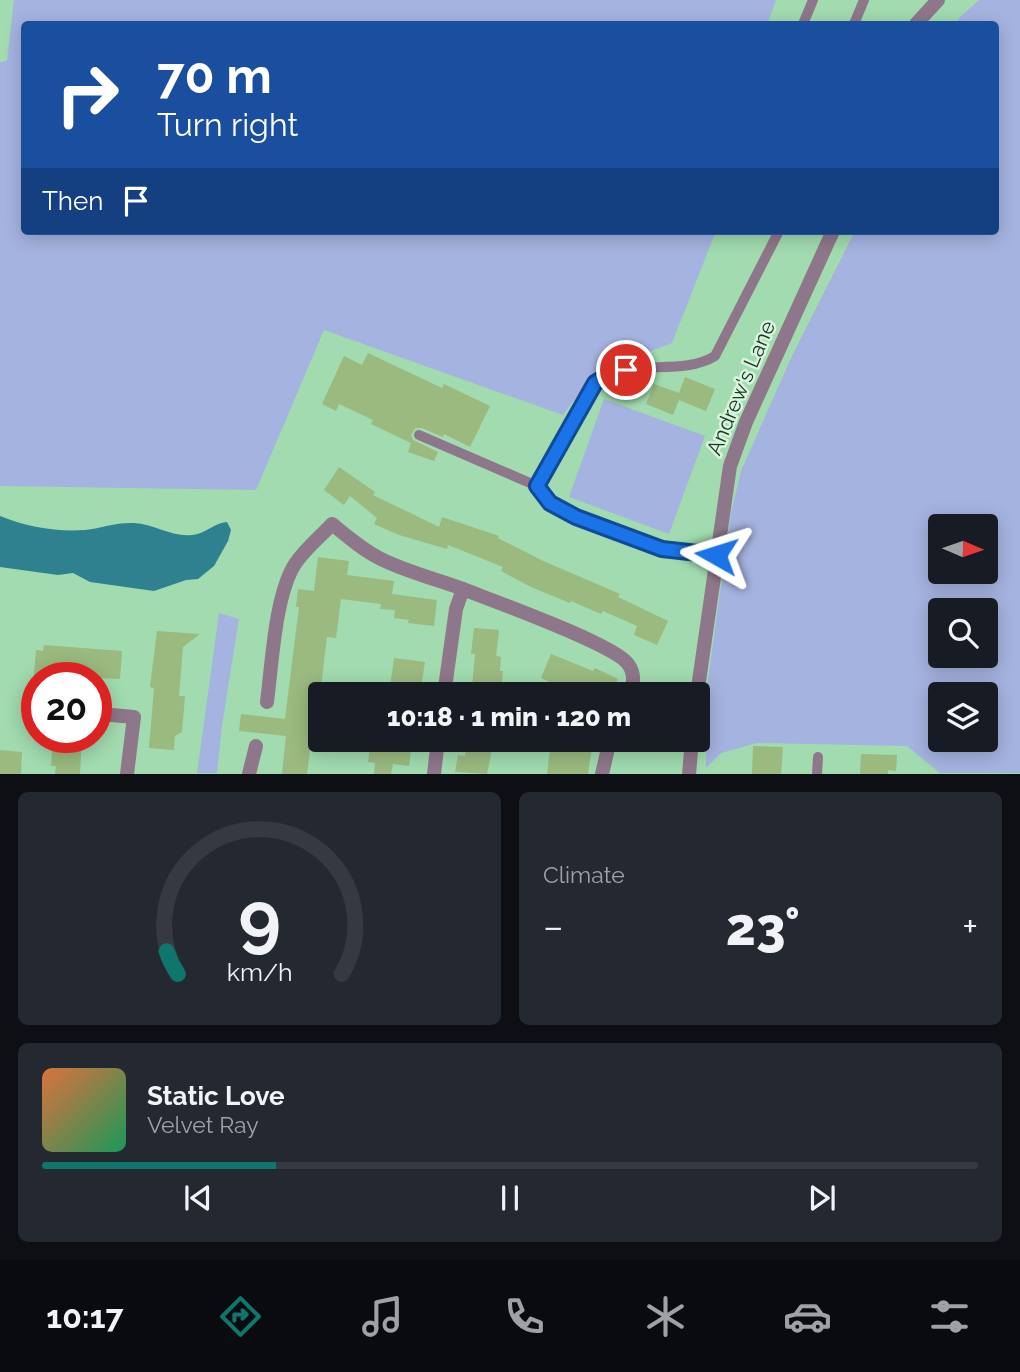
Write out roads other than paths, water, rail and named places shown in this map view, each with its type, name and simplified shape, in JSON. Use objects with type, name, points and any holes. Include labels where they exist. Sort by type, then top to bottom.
[{"type":"street","points":[[919,21],[938,0]]},
{"type":"street","name":"Andrew's Lane","points":[[699,682],[730,466],[746,422],[831,235]]},
{"type":"street","points":[[267,702],[287,582],[295,565],[332,524],[362,548],[400,568],[463,589],[612,651],[629,665],[634,682]]},
{"type":"street","points":[[446,682],[456,609],[463,589]]},
{"type":"street","points":[[112,715],[134,717],[127,774]]},
{"type":"street","points":[[249,774],[256,746]]},
{"type":"street","points":[[434,774],[437,752]]},
{"type":"street","points":[[602,774],[607,752]]},
{"type":"street","points":[[689,774],[691,752]]},
{"type":"lane","points":[[804,21],[813,0]]},
{"type":"lane","points":[[855,21],[864,0]]},
{"type":"lane","points":[[537,486],[595,383],[602,377],[640,367],[703,363],[715,356],[777,235]]},
{"type":"lane","points":[[419,435],[537,486],[550,503],[576,517],[662,549],[716,555]]},
{"type":"lane","points":[[817,774],[818,757]]}]
